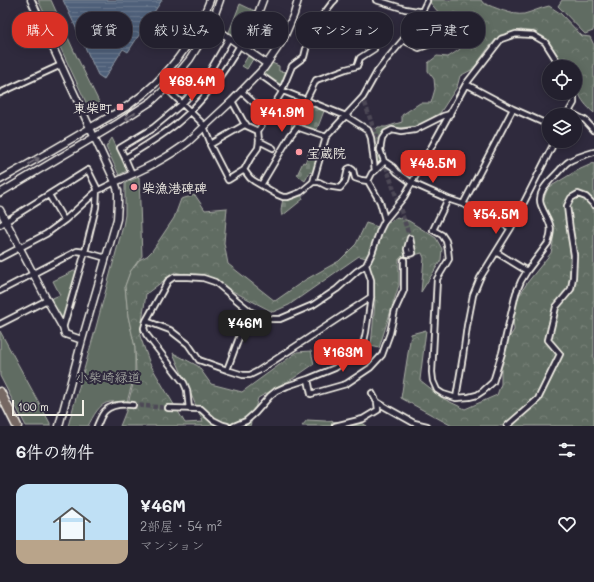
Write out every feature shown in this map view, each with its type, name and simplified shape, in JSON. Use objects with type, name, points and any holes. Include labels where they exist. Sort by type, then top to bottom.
[{"type":"highway","points":[[0,392],[17,426]]},
{"type":"street","points":[[31,0],[118,191],[117,219],[59,426]]},
{"type":"street","points":[[205,12],[210,0]]},
{"type":"street","points":[[216,12],[220,0]]},
{"type":"street","points":[[258,12],[263,0]]},
{"type":"street","points":[[0,258],[46,234],[65,220],[96,191],[160,162],[188,142],[232,101],[267,64],[283,40],[298,0]]},
{"type":"street","points":[[325,12],[335,0]]},
{"type":"street","points":[[376,0],[405,9],[423,12],[427,1]]},
{"type":"street","points":[[224,34],[232,40]]},
{"type":"street","points":[[189,409],[187,390],[184,383],[146,334],[144,328],[146,321],[168,281],[174,277],[203,278],[215,282],[251,312],[272,319],[280,319],[313,305],[337,289],[366,265],[385,220],[404,197],[466,84],[501,39],[516,34],[533,35],[545,42],[557,60]]},
{"type":"street","points":[[132,174],[120,148],[154,128],[182,104],[207,76],[229,38]]},
{"type":"street","points":[[244,170],[250,178],[283,197],[288,197],[301,192],[313,182],[326,137],[364,97],[377,72],[401,42]]},
{"type":"street","points":[[0,180],[128,106],[156,84],[186,48]]},
{"type":"street","points":[[0,193],[146,106],[166,88],[190,59],[197,48]]},
{"type":"street","points":[[125,158],[160,136],[190,112],[213,87],[241,48]]},
{"type":"street","points":[[243,48],[267,64]]},
{"type":"street","points":[[166,88],[204,126],[212,144],[210,145],[213,152],[228,180],[244,170],[245,166],[258,148],[260,141],[258,131],[282,92],[290,69],[295,63],[304,57],[306,49]]},
{"type":"street","points":[[306,100],[316,80],[357,66],[360,58],[374,49]]},
{"type":"street","points":[[0,93],[61,64]]},
{"type":"street","points":[[259,74],[283,91],[346,116],[368,130],[371,138],[375,170]]},
{"type":"street","points":[[466,84],[512,109],[542,123]]},
{"type":"street","points":[[241,91],[268,116]]},
{"type":"street","points":[[364,97],[365,103]]},
{"type":"street","points":[[232,101],[247,126],[258,131]]},
{"type":"street","points":[[463,204],[512,109]]},
{"type":"street","points":[[450,114],[415,130],[401,132],[392,130],[386,133],[382,139],[380,150],[384,161],[412,183],[463,204],[511,228]]},
{"type":"street","points":[[582,118],[594,130]]},
{"type":"street","points":[[212,144],[246,124]]},
{"type":"street","points":[[261,185],[290,136],[297,127],[326,137]]},
{"type":"street","points":[[154,128],[160,136]]},
{"type":"street","points":[[260,141],[273,148]]},
{"type":"street","points":[[456,398],[473,296],[480,278],[511,228],[551,148]]},
{"type":"street","points":[[448,199],[433,230],[442,235],[446,241],[449,259],[437,279],[432,372],[433,381],[437,390],[442,394],[456,398],[477,395],[493,382],[502,353],[516,293],[527,271],[548,243],[551,236],[552,229],[540,200],[542,190],[545,185],[568,162],[594,152]]},
{"type":"street","points":[[368,181],[372,173],[384,161]]},
{"type":"street","points":[[313,182],[319,182],[326,186],[340,188],[345,182],[348,169],[350,168],[355,178],[368,181],[380,202],[385,220]]},
{"type":"street","points":[[0,225],[88,170],[97,188],[96,207],[85,252],[63,328]]},
{"type":"street","points":[[508,426],[538,399],[560,354],[548,340],[556,307],[571,290],[574,278],[574,255],[567,206],[571,198],[578,194],[586,197],[594,205]]},
{"type":"street","points":[[49,195],[65,220]]},
{"type":"street","points":[[0,210],[65,334],[82,340]]},
{"type":"street","points":[[0,291],[77,251],[106,258]]},
{"type":"street","points":[[496,252],[527,271]]},
{"type":"street","points":[[308,379],[311,394],[346,384],[370,368],[382,355],[404,290],[404,260]]},
{"type":"street","points":[[234,426],[246,421],[276,391],[335,368],[359,350],[365,337],[371,297],[371,280],[366,265]]},
{"type":"street","points":[[146,321],[170,330],[188,344],[199,360],[243,376],[254,373],[371,297]]},
{"type":"street","points":[[0,324],[47,300]]},
{"type":"street","points":[[227,370],[240,335],[251,312]]},
{"type":"street","points":[[335,426],[363,419],[378,410],[377,402],[372,394]]},
{"type":"street","points":[[377,402],[414,422],[427,426]]},
{"type":"street","points":[[97,426],[105,411],[113,406],[121,404],[133,405]]},
{"type":"street","points":[[168,408],[201,409],[213,420],[227,426]]},
{"type":"green space","points":[[38,0],[51,0],[56,12],[44,12]]},
{"type":"green space","points":[[428,0],[481,0],[483,3],[498,9],[520,14],[549,6],[560,13],[582,36],[590,37],[594,45],[594,113],[582,100],[582,60],[560,60],[550,44],[539,35],[521,30],[500,35],[473,69],[460,76],[457,87],[440,113],[418,126],[390,129],[383,133],[378,144],[382,160],[377,165],[371,135],[378,127],[386,127],[402,122],[402,115],[420,103],[431,103],[435,89],[434,79],[428,71],[428,63],[437,56],[448,57],[460,48],[485,48],[485,12],[438,12]]},
{"type":"green space","points":[[562,0],[594,0],[593,31],[585,34],[558,6]]},
{"type":"green space","points":[[240,4],[257,12],[237,12]]},
{"type":"green space","points":[[232,24],[232,34],[229,32]]},
{"type":"green space","points":[[68,38],[102,108],[91,113],[61,48],[68,48]]},
{"type":"green space","points":[[248,56],[253,59],[247,69],[242,66]]},
{"type":"green space","points":[[272,63],[279,66],[279,71],[287,72],[281,85],[263,75]]},
{"type":"green space","points":[[301,102],[324,111],[316,132],[297,126],[292,131],[291,130],[292,122],[295,116],[294,113]]},
{"type":"green space","points":[[112,138],[128,170],[119,175],[106,147]]},
{"type":"green space","points":[[310,150],[317,154],[313,173],[310,172],[305,181],[297,175],[303,162],[305,163]]},
{"type":"green space","points":[[594,163],[594,426],[452,426],[401,398],[411,334],[426,330],[420,380],[444,399],[465,409],[497,395],[501,384],[501,364],[504,346],[514,330],[513,317],[517,299],[527,283],[551,253],[553,243],[552,229],[542,203],[548,188],[576,171]]},
{"type":"green space","name":"小柴崎緑道","points":[[139,177],[142,256],[130,272],[125,286],[128,316],[135,347],[135,373],[127,402],[106,403],[97,411],[88,426],[68,426],[123,226],[125,215],[125,183]]},
{"type":"green space","points":[[301,194],[303,199],[282,216],[281,209],[283,199]]},
{"type":"green space","points":[[195,195],[205,210],[227,208],[224,243],[228,264],[275,301],[305,280],[339,261],[356,244],[366,223],[381,228],[397,217],[409,221],[436,238],[442,249],[441,260],[421,292],[424,258],[422,253],[399,259],[399,285],[379,348],[371,346],[375,302],[369,259],[359,256],[289,305],[273,312],[215,282],[175,272],[146,294],[140,336],[150,364],[185,423],[203,422],[173,353],[198,366],[211,384],[242,392],[297,352],[311,351],[314,364],[294,378],[258,398],[250,426],[120,426],[126,411],[136,373],[135,347],[128,316],[125,286],[130,272],[139,260],[147,256],[152,251],[174,218],[181,199]]},
{"type":"green space","points":[[77,271],[64,318],[58,317],[50,299],[60,295],[53,281]]},
{"type":"green space","points":[[0,331],[50,423],[50,426],[26,426],[0,376]]},
{"type":"green space","points":[[307,420],[362,423],[367,426],[302,426]]},
{"type":"water","points":[[63,0],[162,0],[154,12],[140,12],[140,34],[132,46],[132,12],[76,12],[76,28]]},
{"type":"water","points":[[85,48],[131,48],[128,52],[123,49],[104,79],[98,75]]},
{"type":"tunnel","points":[[365,103],[380,149]]},
{"type":"tunnel","points":[[384,160],[410,238]]},
{"type":"tunnel","points":[[133,405],[168,408]]},
{"type":"place","name":"東柴町","points":[[120,107]]},
{"type":"place","name":"宝蔵院","points":[[299,152]]},
{"type":"place","name":"柴漁港碑碑","points":[[134,187]]}]
